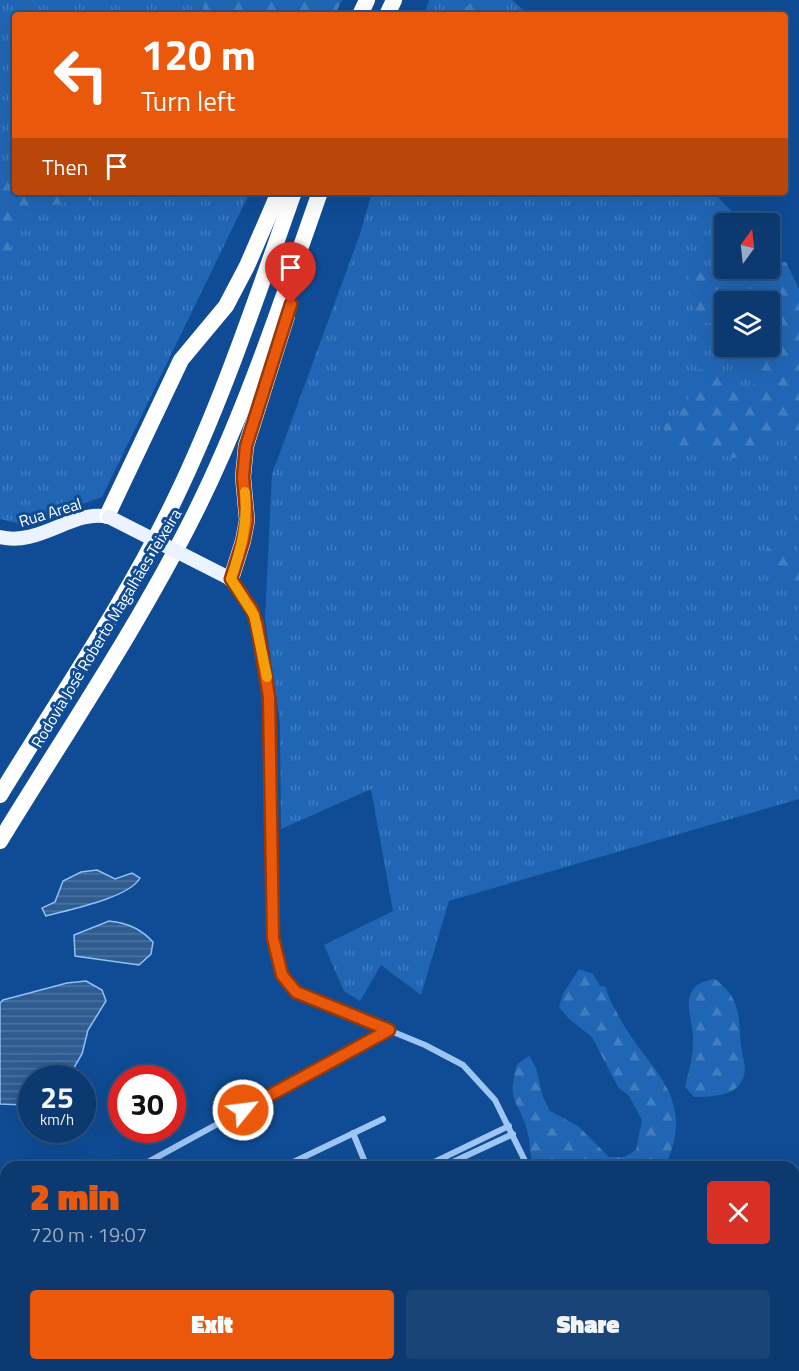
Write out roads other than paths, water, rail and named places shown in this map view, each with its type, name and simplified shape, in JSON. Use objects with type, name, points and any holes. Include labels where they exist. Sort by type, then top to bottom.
[{"type":"highway","points":[[108,516],[181,360],[226,306],[247,266],[278,195]]},
{"type":"highway","name":"Rodovia José Roberto Magalhães Teixeira","points":[[0,795],[146,556],[173,503],[197,452],[229,371],[293,195]]},
{"type":"highway","points":[[230,578],[243,541],[247,520],[243,477],[246,446],[284,326],[320,195]]},
{"type":"highway","name":"Rodovia José Roberto Magalhães Teixeira","points":[[0,841],[167,567],[195,513],[221,457],[261,359],[320,195]]},
{"type":"main road","name":"Rua Areal","points":[[0,537],[26,539],[88,517],[108,516]]},
{"type":"main road","points":[[108,516],[230,578]]},
{"type":"street","points":[[230,578],[252,610],[257,625],[269,697],[273,938],[282,975],[296,992],[389,1030],[463,1065],[495,1100],[525,1161]]},
{"type":"street","points":[[150,1161],[389,1030]]},
{"type":"street","points":[[296,1161],[383,1119]]},
{"type":"street","points":[[436,1161],[509,1126]]},
{"type":"street","points":[[354,1133],[365,1161]]},
{"type":"street","points":[[455,1161],[513,1134]]}]
